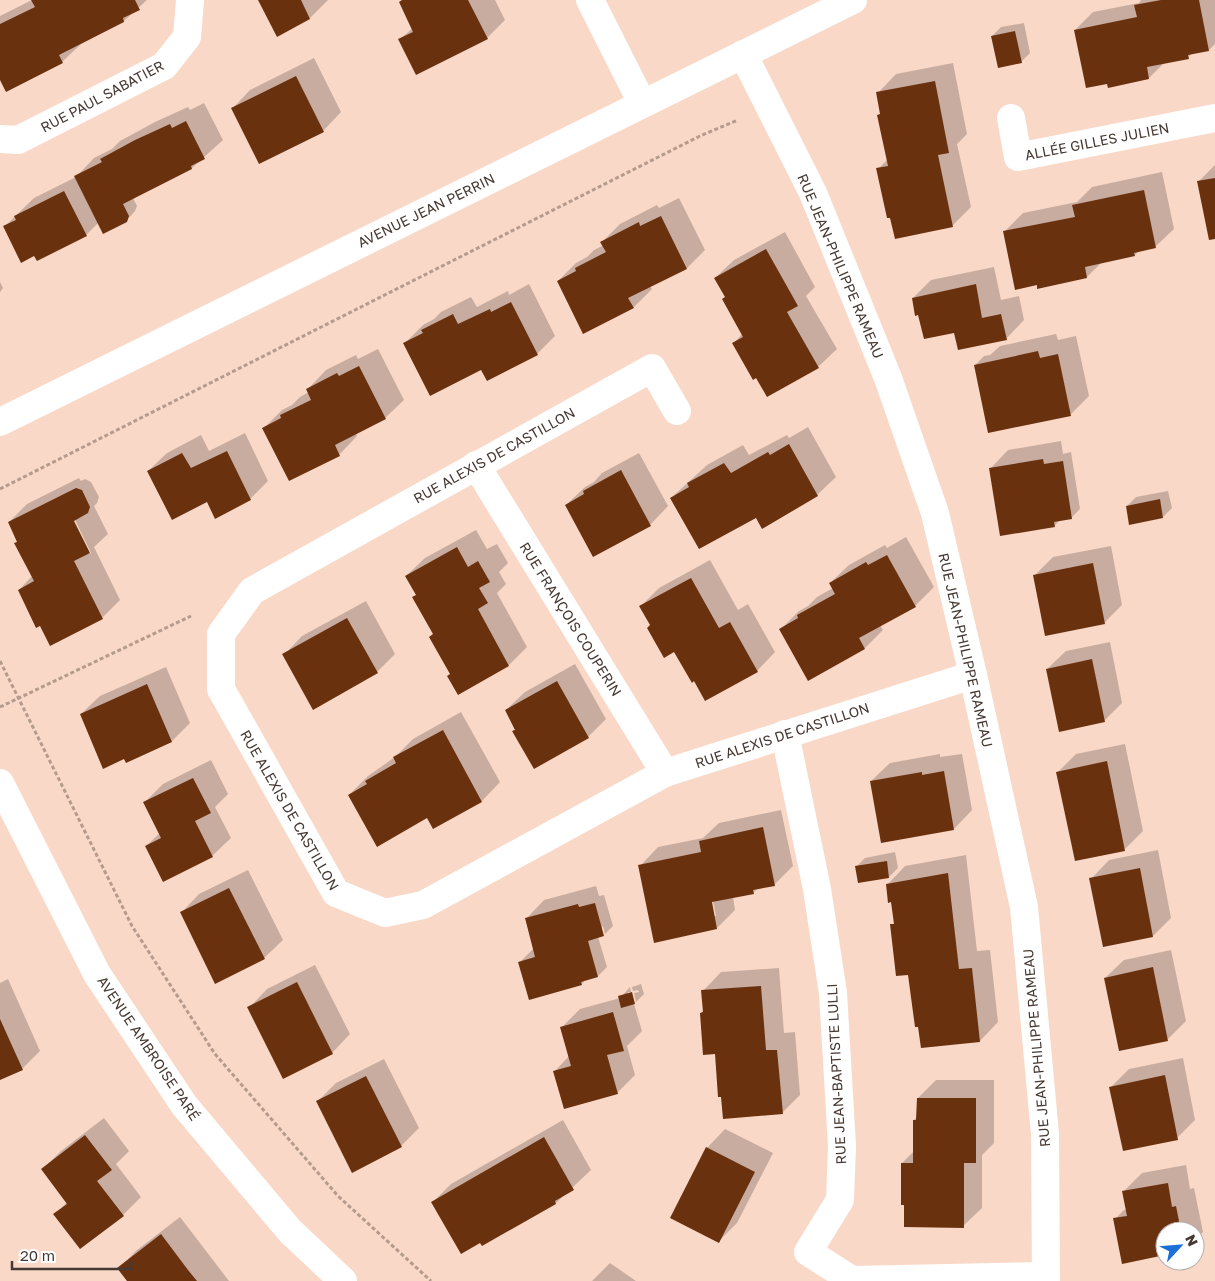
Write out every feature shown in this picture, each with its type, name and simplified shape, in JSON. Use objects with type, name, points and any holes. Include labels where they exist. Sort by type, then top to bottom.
[{"type":"street","name":"RUE PAUL SABATIER","points":[[0,139],[18,140],[164,66],[187,37],[190,0]]},
{"type":"street","points":[[590,0],[642,103]]},
{"type":"street","name":"AVENUE JEAN PERRIN","points":[[0,422],[853,0]]},
{"type":"street","name":"RUE JEAN-PHILIPPE RAMEAU","points":[[743,54],[813,194],[888,378],[934,513],[973,675],[1024,907],[1045,1134],[1046,1279]]},
{"type":"street","name":"ALLÉE GILLES JULIEN","points":[[1011,118],[1018,157],[1215,118]]},
{"type":"street","name":"RUE ALEXIS DE CASTILLON","points":[[677,410],[652,368],[252,591],[221,634],[221,689],[336,893],[385,912],[423,906],[665,773],[973,675]]},
{"type":"street","name":"RUE FRANÇOIS COUPERIN","points":[[476,465],[665,773]]},
{"type":"street","name":"RUE JEAN-BAPTISTE LULLI","points":[[785,734],[817,889],[833,993],[842,1146],[840,1200],[808,1252],[852,1280],[1046,1279]]},
{"type":"street","name":"AVENUE AMBROISE PARÉ","points":[[0,783],[97,974],[184,1105],[290,1231],[344,1281]]},
{"type":"path","points":[[0,489],[691,140],[769,107]]},
{"type":"path","points":[[0,707],[193,615],[221,634]]},
{"type":"path","points":[[0,661],[132,926],[215,1054],[338,1196],[431,1281]]},
{"type":"building","points":[[31,0],[135,0],[140,10],[123,18],[124,22],[59,55],[63,63],[6,92],[0,80],[0,24],[35,7]]},
{"type":"building","points":[[258,0],[301,0],[310,19],[277,37]]},
{"type":"building","points":[[402,0],[468,0],[488,39],[416,75],[398,39],[413,32],[399,2]]},
{"type":"building","points":[[1161,0],[1199,0],[1209,51],[1188,55],[1189,59],[1147,67],[1149,79],[1108,88],[1107,84],[1086,88],[1074,30],[1137,17],[1134,5]]},
{"type":"building","points":[[1015,31],[1022,63],[998,68],[991,36]]},
{"type":"building","points":[[296,76],[324,132],[259,164],[231,108]]},
{"type":"building","points":[[935,81],[949,153],[938,155],[953,227],[895,239],[890,218],[887,218],[876,168],[888,166],[877,115],[880,114],[876,92]]},
{"type":"building","points":[[186,121],[205,159],[191,166],[192,169],[123,204],[129,216],[127,222],[103,234],[74,176],[102,162],[100,159],[135,140],[170,124],[172,128]]},
{"type":"building","points":[[1215,178],[1215,239],[1209,240],[1197,181]]},
{"type":"building","points":[[1144,190],[1156,248],[1134,253],[1135,256],[1085,267],[1087,278],[1037,289],[1037,285],[1015,290],[1003,231],[1075,217],[1072,205]]},
{"type":"building","points":[[64,191],[87,236],[37,261],[34,256],[21,263],[3,226],[16,220],[14,216]]},
{"type":"building","points":[[661,216],[687,269],[628,298],[634,308],[583,334],[557,281],[576,271],[575,268],[606,252],[600,242],[639,222],[640,226]]},
{"type":"building","points":[[766,249],[798,306],[787,312],[819,368],[767,397],[756,378],[753,380],[732,343],[743,337],[722,299],[725,297],[714,278]]},
{"type":"building","points":[[976,284],[982,318],[1001,314],[1007,340],[958,350],[954,333],[924,339],[918,315],[915,316],[912,298]]},
{"type":"building","points":[[511,302],[538,355],[487,381],[481,370],[430,396],[403,343],[423,333],[421,330],[453,314],[458,324],[490,309],[491,312]]},
{"type":"building","points":[[1038,351],[1040,358],[1058,354],[1071,416],[988,433],[974,365]]},
{"type":"building","points":[[359,366],[386,419],[335,445],[340,456],[289,481],[262,428],[281,418],[280,415],[311,400],[306,389],[337,373],[339,376]]},
{"type":"building","points":[[789,444],[818,496],[762,529],[756,518],[699,549],[670,498],[689,487],[687,483],[724,463],[731,473],[768,452],[770,455]]},
{"type":"building","points":[[227,451],[251,500],[215,519],[207,502],[172,520],[147,471],[182,453],[191,468]]},
{"type":"building","points":[[1043,459],[1044,464],[1063,461],[1072,519],[1054,522],[1055,527],[1000,536],[989,468]]},
{"type":"building","points":[[621,470],[651,526],[593,557],[565,505],[584,494],[583,491]]},
{"type":"building","points":[[76,488],[82,490],[90,507],[88,513],[74,521],[90,553],[74,561],[103,619],[50,646],[40,626],[36,628],[18,590],[34,581],[14,543],[17,542],[8,522]]},
{"type":"building","points":[[1160,499],[1163,518],[1129,525],[1126,506]]},
{"type":"building","points":[[457,547],[468,567],[478,561],[490,582],[479,588],[488,603],[478,609],[509,666],[458,695],[447,676],[450,674],[429,637],[433,634],[412,597],[416,595],[405,576]]},
{"type":"building","points":[[887,555],[916,607],[859,638],[865,649],[808,681],[779,629],[798,618],[797,615],[835,594],[829,583],[866,562],[868,565]]},
{"type":"building","points":[[1093,563],[1105,624],[1045,636],[1033,575]]},
{"type":"building","points":[[691,578],[719,628],[730,622],[758,672],[705,701],[674,652],[664,658],[647,628],[650,625],[639,606]]},
{"type":"building","points":[[347,618],[378,673],[313,710],[282,654]]},
{"type":"building","points":[[1092,659],[1105,722],[1059,732],[1046,669]]},
{"type":"building","points":[[557,681],[589,738],[534,769],[512,731],[515,730],[505,710]]},
{"type":"building","points":[[147,684],[172,742],[126,763],[124,759],[103,769],[80,714]]},
{"type":"building","points":[[443,730],[482,802],[433,829],[427,818],[377,847],[348,795],[367,784],[365,781],[396,763],[393,757]]},
{"type":"building","points":[[1107,761],[1125,851],[1075,861],[1056,772]]},
{"type":"building","points":[[944,771],[954,830],[881,843],[870,781],[922,772],[922,775]]},
{"type":"building","points":[[193,778],[211,813],[195,821],[213,857],[163,882],[145,846],[161,838],[143,802]]},
{"type":"building","points":[[763,827],[775,886],[753,890],[754,894],[712,902],[717,929],[654,943],[638,865],[701,852],[699,841]]},
{"type":"building","points":[[887,861],[889,878],[858,883],[855,866]]},
{"type":"building","points":[[1140,868],[1153,937],[1103,947],[1089,878]]},
{"type":"building","points":[[948,873],[959,969],[972,968],[980,1042],[921,1048],[918,1027],[915,1027],[908,975],[896,976],[890,924],[894,924],[891,902],[888,903],[886,884]]},
{"type":"building","points":[[229,888],[265,959],[215,984],[180,912]]},
{"type":"building","points":[[595,903],[604,936],[588,941],[598,977],[581,982],[582,985],[529,1000],[518,962],[535,957],[525,918],[578,904],[579,907]]},
{"type":"building","points":[[1153,967],[1168,1041],[1119,1051],[1104,978]]},
{"type":"building","points":[[297,982],[333,1054],[283,1079],[247,1007]]},
{"type":"building","points":[[761,986],[766,1050],[777,1050],[783,1114],[723,1119],[721,1097],[718,1097],[715,1054],[703,1055],[700,1013],[703,1012],[701,990]]},
{"type":"building","points":[[632,992],[635,1004],[621,1008],[618,996]]},
{"type":"building","points":[[613,1012],[624,1051],[607,1055],[618,1094],[564,1109],[553,1071],[571,1066],[560,1027]]},
{"type":"building","points":[[0,1019],[23,1070],[0,1080]]},
{"type":"building","points":[[1165,1075],[1178,1140],[1123,1151],[1109,1087]]},
{"type":"building","points":[[366,1076],[402,1147],[352,1173],[316,1101]]},
{"type":"building","points":[[917,1098],[976,1098],[976,1163],[964,1163],[964,1228],[904,1227],[904,1205],[901,1205],[901,1163],[913,1163],[913,1120],[916,1120]]},
{"type":"building","points":[[85,1135],[112,1170],[97,1181],[124,1216],[80,1249],[53,1214],[67,1204],[41,1169]]},
{"type":"building","points":[[544,1137],[574,1190],[555,1201],[556,1204],[482,1246],[480,1243],[461,1254],[431,1202]]},
{"type":"building","points":[[706,1147],[755,1172],[719,1243],[670,1218]]},
{"type":"building","points":[[1168,1183],[1172,1207],[1176,1206],[1179,1221],[1155,1221],[1155,1257],[1122,1264],[1113,1218],[1127,1216],[1122,1191]]},
{"type":"building","points":[[161,1234],[197,1281],[127,1281],[117,1268]]}]
